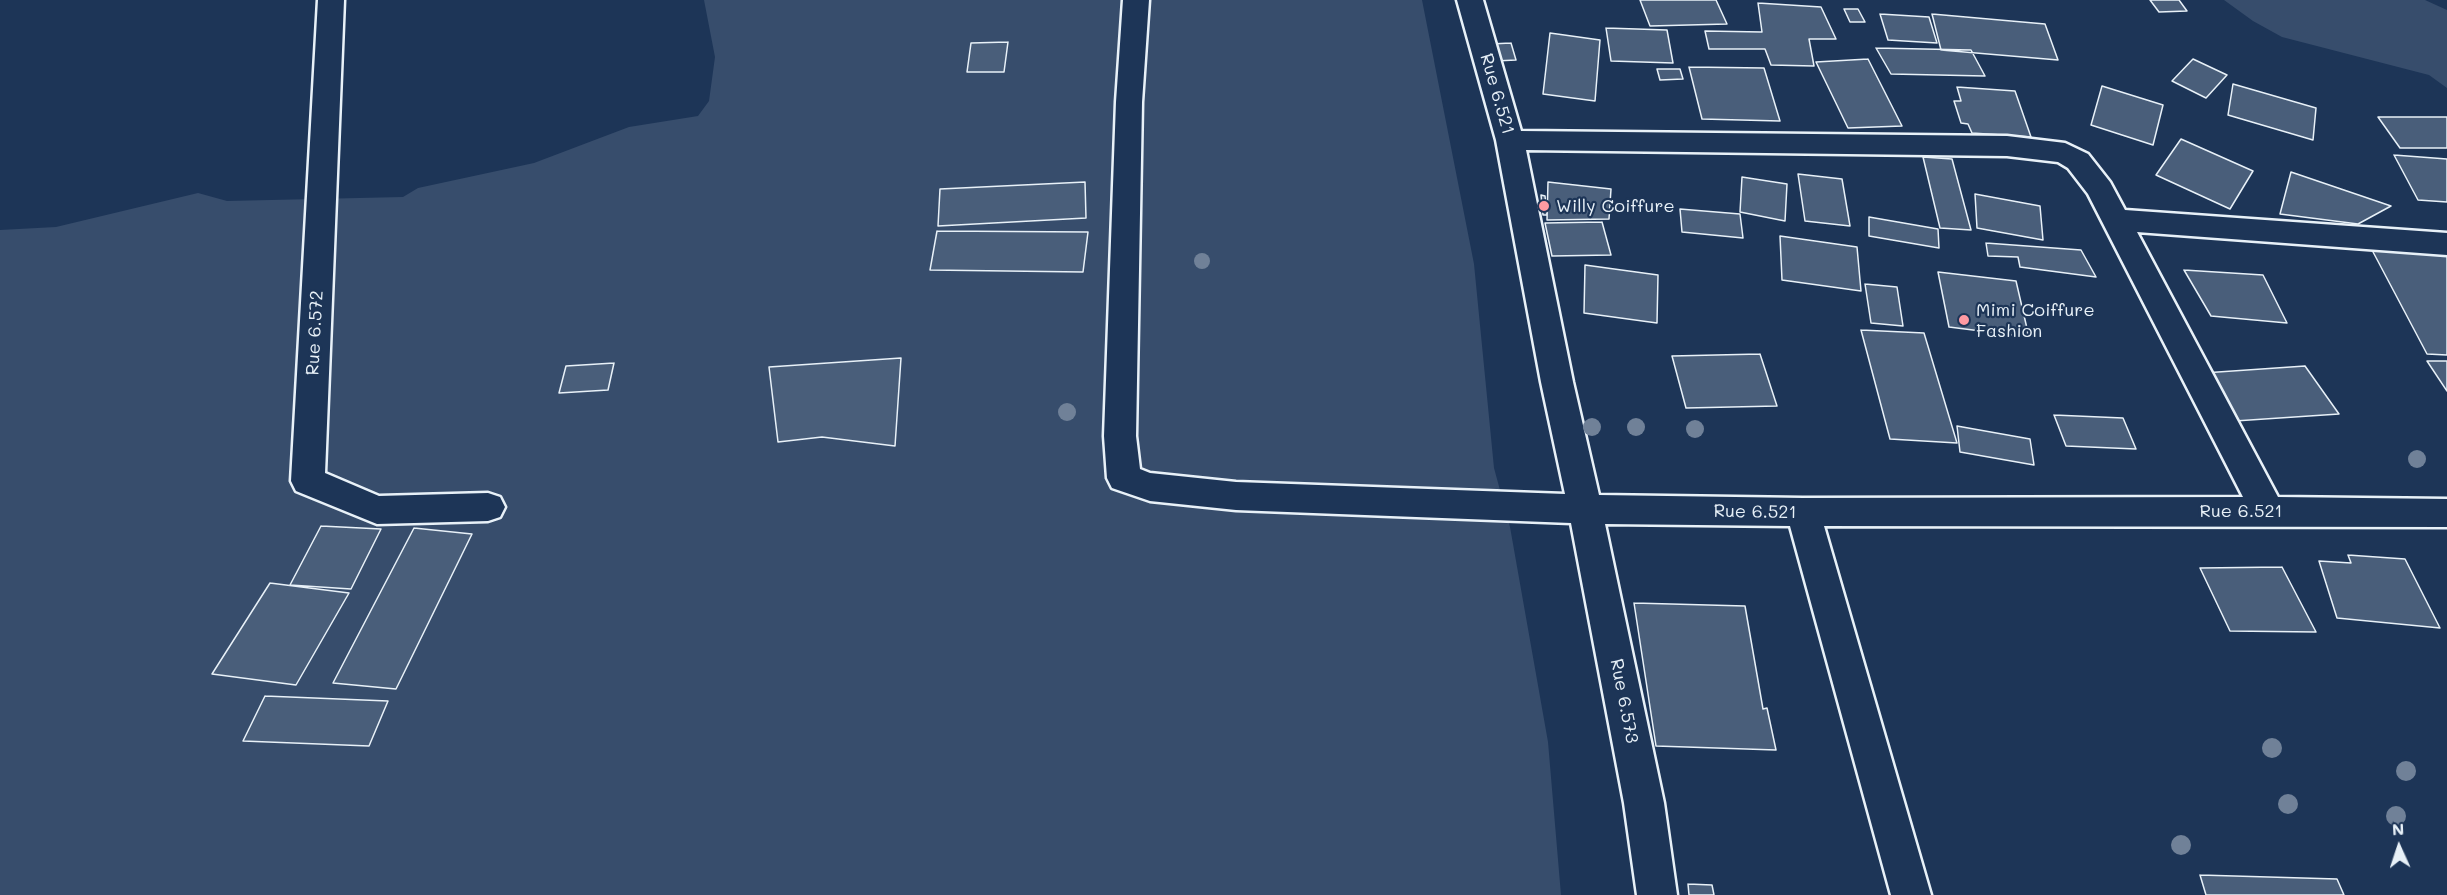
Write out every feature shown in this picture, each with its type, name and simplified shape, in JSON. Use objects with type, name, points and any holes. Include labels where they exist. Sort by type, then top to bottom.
[{"type":"street","name":"Rue 6.572","points":[[331,0],[308,481],[377,510],[488,507]]},
{"type":"street","points":[[1136,0],[1129,102],[1120,436],[1124,478],[1150,487],[1236,496],[1585,509]]},
{"type":"street","name":"Rue 6.521","points":[[1470,0],[1510,140],[1557,382],[1585,509],[1803,513],[2268,511],[2447,513]]},
{"type":"street","points":[[1510,140],[1963,145],[2046,149],[2065,153],[2078,161],[2100,189],[2268,511]]},
{"type":"street","points":[[2117,220],[2447,244]]},
{"type":"street","name":"Rue 6.573","points":[[1585,509],[1644,803],[1657,895]]},
{"type":"street","points":[[1803,513],[1911,895]]},
{"type":"shaded area","points":[[704,0],[1422,0],[1474,264],[1494,468],[1510,527],[1548,742],[1561,895],[0,895],[0,230],[56,227],[198,193],[227,201],[403,197],[418,188],[534,163],[629,127],[698,116],[709,101],[715,57]]},
{"type":"shaded area","points":[[2224,0],[2425,0],[2447,10],[2447,88],[2429,75],[2282,37],[2253,21]]},
{"type":"building","points":[[1640,0],[1716,0],[1727,24],[1650,26]]},
{"type":"building","points":[[2150,0],[2179,0],[2187,11],[2159,12]]},
{"type":"building","points":[[1758,3],[1821,7],[1836,39],[1809,39],[1814,66],[1771,65],[1765,49],[1709,49],[1705,31],[1762,32]]},
{"type":"building","points":[[1844,9],[1858,9],[1865,22],[1850,22]]},
{"type":"building","points":[[1880,14],[1929,17],[1937,43],[1888,40]]},
{"type":"building","points":[[1932,14],[2045,24],[2058,60],[1941,50]]},
{"type":"building","points":[[1606,28],[1667,30],[1673,63],[1611,61]]},
{"type":"building","points":[[1550,33],[1600,40],[1595,101],[1543,94]]},
{"type":"building","points":[[1008,42],[1004,72],[967,72],[971,43]]},
{"type":"building","points":[[1511,43],[1516,60],[1495,61],[1490,44]]},
{"type":"building","points":[[1876,48],[1971,50],[1985,76],[1891,74]]},
{"type":"building","points":[[1868,59],[1902,126],[1848,128],[1816,62]]},
{"type":"building","points":[[2193,59],[2227,75],[2206,98],[2172,81]]},
{"type":"building","points":[[1689,67],[1764,68],[1780,121],[1702,119]]},
{"type":"building","points":[[1657,69],[1680,69],[1683,79],[1660,80]]},
{"type":"building","points":[[2233,84],[2316,108],[2313,140],[2228,115]]},
{"type":"building","points":[[2102,86],[2163,105],[2153,145],[2091,125]]},
{"type":"building","points":[[1957,87],[2015,91],[2031,137],[1972,133],[1968,124],[1961,123],[1954,101],[1961,101]]},
{"type":"building","points":[[2378,117],[2447,117],[2447,148],[2400,148]]},
{"type":"building","points":[[2181,139],[2253,171],[2230,209],[2156,175]]},
{"type":"building","points":[[2394,155],[2447,159],[2447,202],[2418,200]]},
{"type":"building","points":[[1923,157],[1952,159],[1971,230],[1940,228]]},
{"type":"building","points":[[2291,172],[2391,206],[2358,224],[2280,214]]},
{"type":"building","points":[[1798,174],[1842,179],[1850,226],[1805,221]]},
{"type":"building","points":[[1742,177],[1787,184],[1785,221],[1740,212]]},
{"type":"building","points":[[1085,182],[1086,218],[938,226],[940,189]]},
{"type":"building","points":[[1548,182],[1611,189],[1609,219],[1547,220]]},
{"type":"building","points":[[1975,194],[2040,206],[2043,240],[1977,228]]},
{"type":"building","points":[[1541,195],[1545,196],[1547,215],[1543,215]]},
{"type":"building","points":[[1680,209],[1740,214],[1743,238],[1682,232]]},
{"type":"building","points":[[1869,217],[1938,229],[1939,248],[1869,236]]},
{"type":"building","points":[[1602,222],[1611,255],[1552,256],[1545,223]]},
{"type":"building","points":[[937,231],[1088,232],[1083,272],[930,270]]},
{"type":"building","points":[[1780,236],[1857,247],[1861,291],[1782,280]]},
{"type":"building","points":[[1986,243],[2081,250],[2096,277],[2020,267],[2018,257],[1988,256]]},
{"type":"building","points":[[2372,250],[2447,255],[2447,355],[2427,354]]},
{"type":"building","points":[[1585,265],[1658,275],[1657,323],[1584,313]]},
{"type":"building","points":[[2184,270],[2263,275],[2287,323],[2211,316]]},
{"type":"building","points":[[1938,272],[2016,281],[2029,337],[1949,327]]},
{"type":"building","points":[[1865,284],[1897,287],[1903,326],[1871,323]]},
{"type":"building","points":[[1861,330],[1924,333],[1957,443],[1890,439]]},
{"type":"building","points":[[1760,354],[1777,406],[1686,408],[1672,356]]},
{"type":"building","points":[[901,358],[895,446],[822,437],[778,442],[769,367]]},
{"type":"building","points":[[2427,361],[2447,361],[2447,391]]},
{"type":"building","points":[[614,363],[608,390],[559,393],[566,366]]},
{"type":"building","points":[[2305,366],[2339,414],[2220,422],[2189,374]]},
{"type":"building","points":[[2054,415],[2123,418],[2136,449],[2066,446]]},
{"type":"building","points":[[1957,426],[2030,439],[2034,465],[1960,452]]},
{"type":"building","points":[[321,526],[381,529],[351,589],[290,585]]},
{"type":"building","points":[[414,528],[472,534],[396,689],[333,683]]},
{"type":"building","points":[[2348,555],[2405,559],[2440,628],[2337,618],[2319,561],[2351,563]]},
{"type":"building","points":[[2282,567],[2316,632],[2230,631],[2200,568]]},
{"type":"building","points":[[270,583],[349,593],[296,685],[212,674]]},
{"type":"building","points":[[1634,603],[1745,606],[1763,709],[1767,708],[1776,750],[1656,746]]},
{"type":"building","points":[[265,696],[388,701],[369,746],[243,741]]},
{"type":"building","points":[[2200,875],[2337,879],[2344,895],[2206,895]]},
{"type":"building","points":[[1688,884],[1712,885],[1714,895],[1689,895]]},
{"type":"place","name":"Willy Coiffure","points":[[1544,206]]},
{"type":"place","name":"Mimi Coiffure Fashion","points":[[1964,320]]}]
